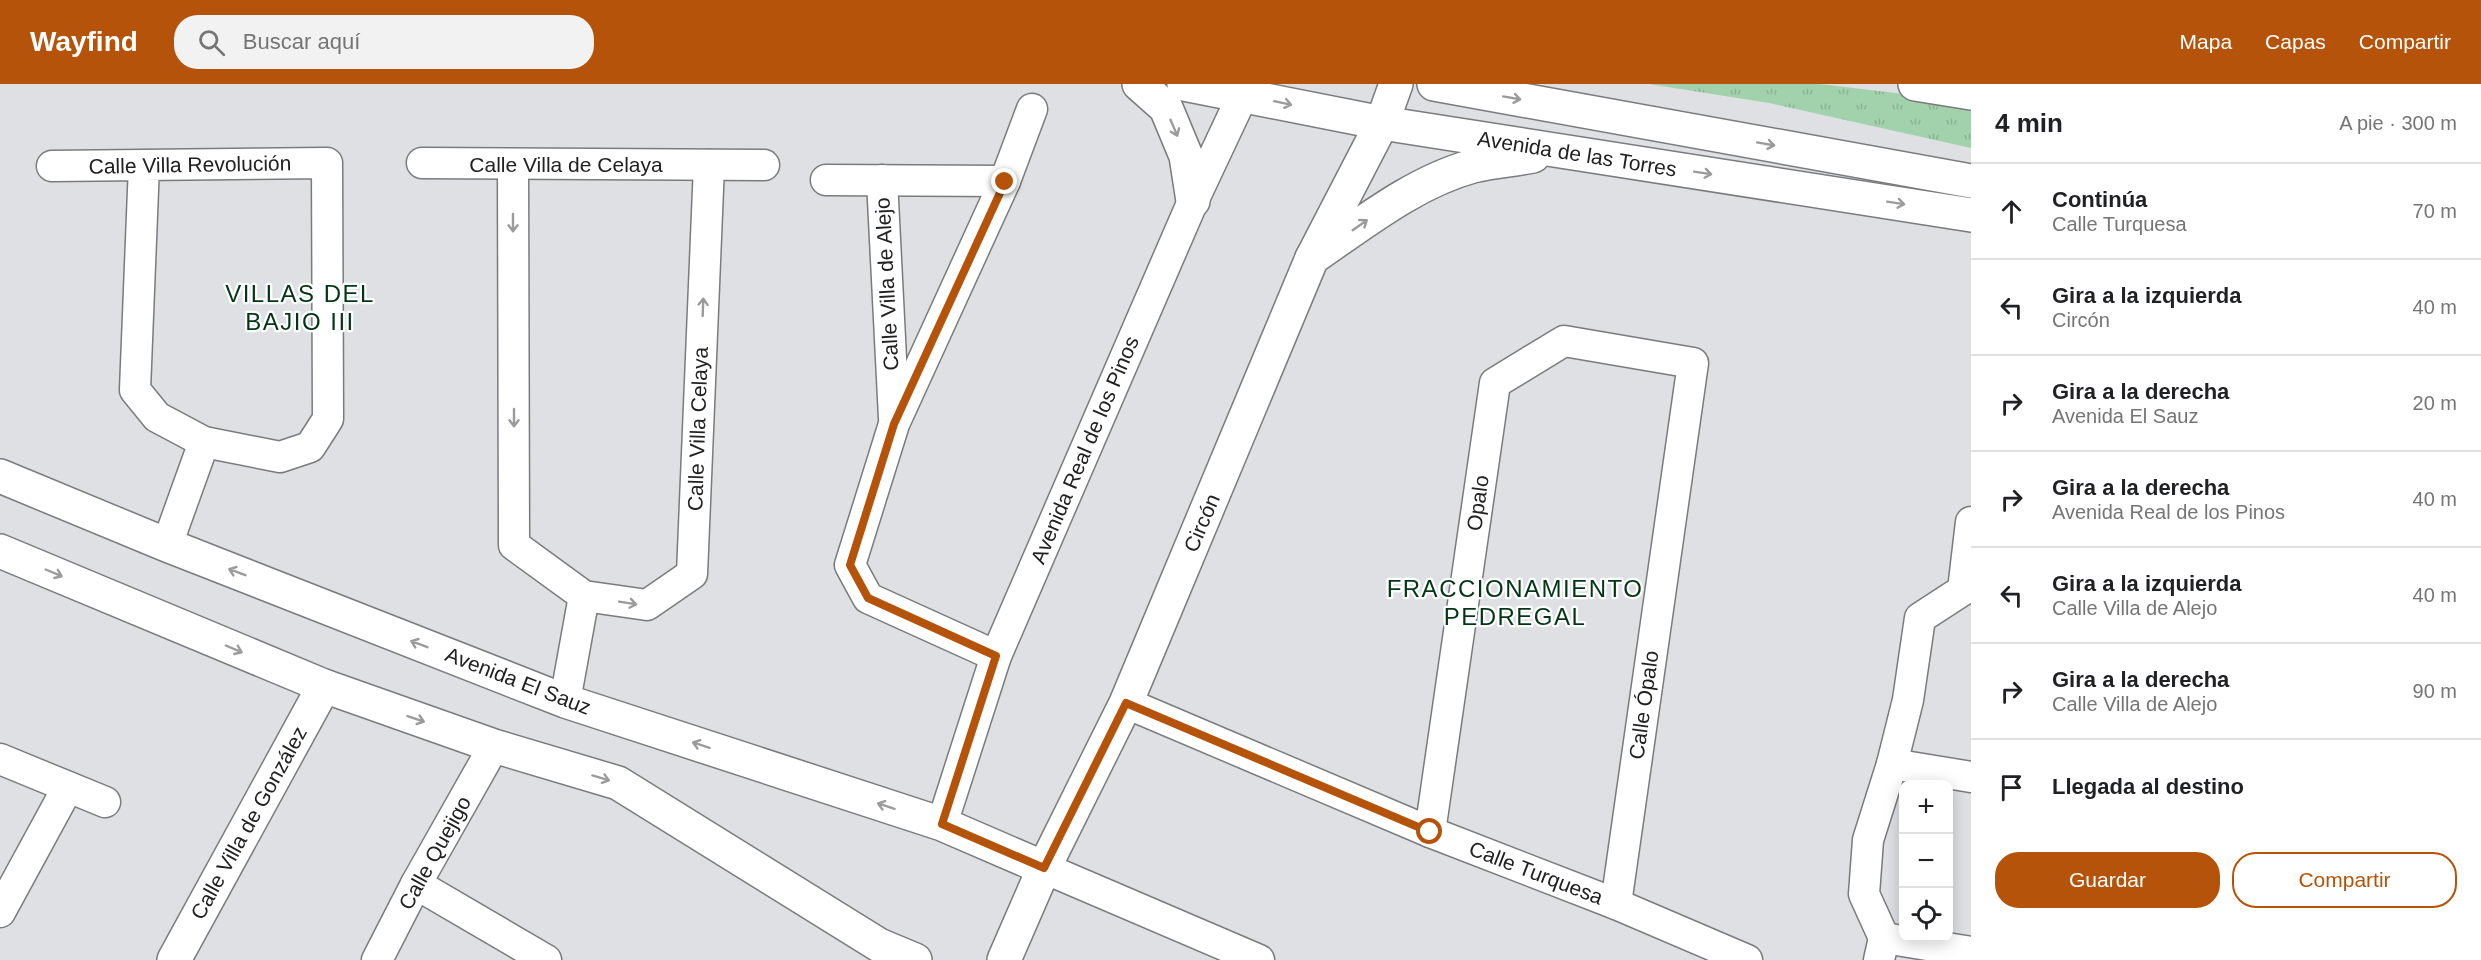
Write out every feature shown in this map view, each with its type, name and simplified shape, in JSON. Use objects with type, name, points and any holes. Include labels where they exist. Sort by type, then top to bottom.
[{"type":"main road","points":[[1138,84],[1166,108],[1186,156],[1193,201]]},
{"type":"main road","name":"Avenida de las Torres","points":[[1184,84],[1246,89],[1382,123],[1971,215]]},
{"type":"main road","name":"Circón","points":[[1004,960],[1044,868],[1126,703],[1312,258],[1382,123],[1396,84]]},
{"type":"main road","name":"Avenida de las Torres","points":[[1434,84],[1971,181]]},
{"type":"main road","points":[[1915,84],[1971,93]]},
{"type":"main road","points":[[1312,258],[1377,213],[1424,186],[1473,166],[1562,152]]},
{"type":"main road","name":"Avenida El Sauz","points":[[0,476],[167,545],[565,701],[942,824],[1044,868]]},
{"type":"main road","points":[[0,551],[324,686],[494,746],[618,783],[876,952],[915,960]]},
{"type":"main road","name":"Calle Villa de González","points":[[174,960],[324,686]]},
{"type":"street","name":"Avenida Real de los Pinos","points":[[942,824],[996,656],[1193,201],[1246,89]]},
{"type":"street","name":"Calle Villa de Alejo","points":[[996,656],[868,598],[850,565],[894,424],[1005,182],[1032,109]]},
{"type":"street","name":"Calle Villa Revolución","points":[[52,166],[327,164],[328,419],[310,447],[280,457],[204,442]]},
{"type":"street","name":"Calle Villa de Celaya","points":[[422,164],[764,165]]},
{"type":"street","name":"Calle Villa Celaya","points":[[513,164],[514,545],[584,596],[647,605],[692,574],[709,165]]},
{"type":"street","points":[[144,165],[135,390],[157,417],[204,442],[167,545]]},
{"type":"street","name":"Calle Villa de Alejo","points":[[826,180],[1005,182]]},
{"type":"street","name":"Calle Villa de Alejo","points":[[882,180],[894,424]]},
{"type":"street","name":"Opalo","points":[[1430,832],[1495,383],[1564,341],[1693,363]]},
{"type":"street","name":"Calle Ópalo","points":[[1616,904],[1693,363]]},
{"type":"street","points":[[1971,522],[1967,591],[1920,618],[1908,700],[1892,764],[1868,840],[1864,894],[1882,949],[1971,952]]},
{"type":"street","points":[[565,701],[584,596]]},
{"type":"street","name":"Calle Turquesa","points":[[1126,703],[1430,832],[1616,904],[1747,960]]},
{"type":"street","name":"Calle Quejigo","points":[[377,960],[416,884],[494,746]]},
{"type":"street","points":[[0,759],[105,802]]},
{"type":"street","points":[[1892,764],[1971,777]]},
{"type":"street","points":[[0,912],[68,787]]},
{"type":"street","points":[[1044,868],[1259,960]]},
{"type":"street","points":[[416,884],[546,960]]},
{"type":"green space","points":[[1649,84],[1820,84],[1971,102],[1971,148],[1769,103]]},
{"type":"district","name":"VILLAS DEL BAJIO III","points":[[300,308]]},
{"type":"district","name":"FRACCIONAMIENTO PEDREGAL","points":[[1515,603]]},
{"type":"route","points":[[1005,182],[894,424],[850,565],[868,598],[996,656],[942,824],[1044,868],[1126,703],[1430,832]]}]
